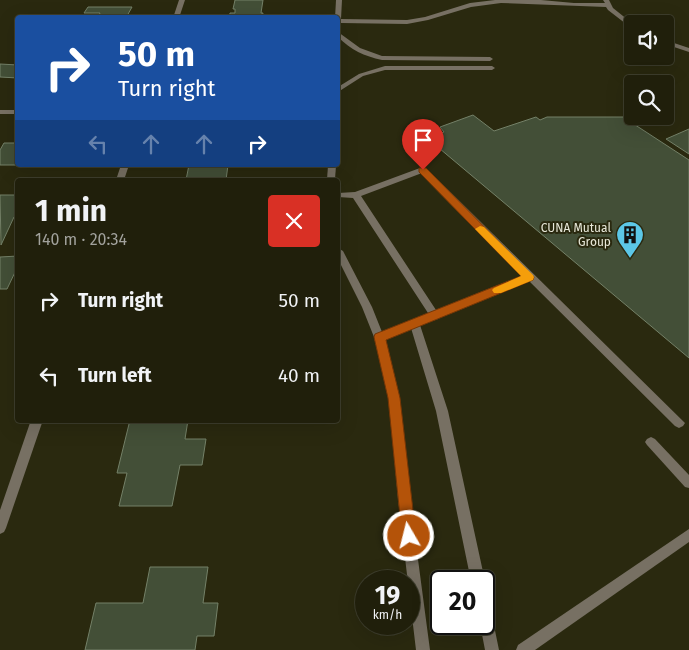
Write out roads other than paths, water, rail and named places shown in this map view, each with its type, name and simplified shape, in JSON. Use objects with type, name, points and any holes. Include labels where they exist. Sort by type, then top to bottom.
[{"type":"street","points":[[177,15],[182,0]]},
{"type":"street","points":[[338,15],[339,0]]},
{"type":"street","points":[[340,23],[407,22],[437,16],[470,5],[514,0],[568,5],[606,2],[624,21]]},
{"type":"street","points":[[340,36],[354,48],[371,56],[382,58],[490,59]]},
{"type":"street","points":[[674,45],[689,50]]},
{"type":"street","points":[[340,89],[361,75],[385,68],[492,68]]},
{"type":"street","points":[[0,112],[15,112]]},
{"type":"street","points":[[340,195],[356,196],[423,170],[678,423]]},
{"type":"street","points":[[356,196],[435,316]]},
{"type":"street","points":[[340,254],[367,307],[379,337],[394,398],[423,650]]},
{"type":"street","points":[[379,337],[529,277]]},
{"type":"street","points":[[415,324],[442,411],[476,570]]},
{"type":"street","points":[[0,528],[36,423]]},
{"type":"street","points":[[651,442],[689,483]]},
{"type":"street","points":[[523,650],[689,535]]},
{"type":"street","points":[[489,635],[492,650]]},
{"type":"place","name":"CUNA Mutual Group","points":[[630,259]]}]
